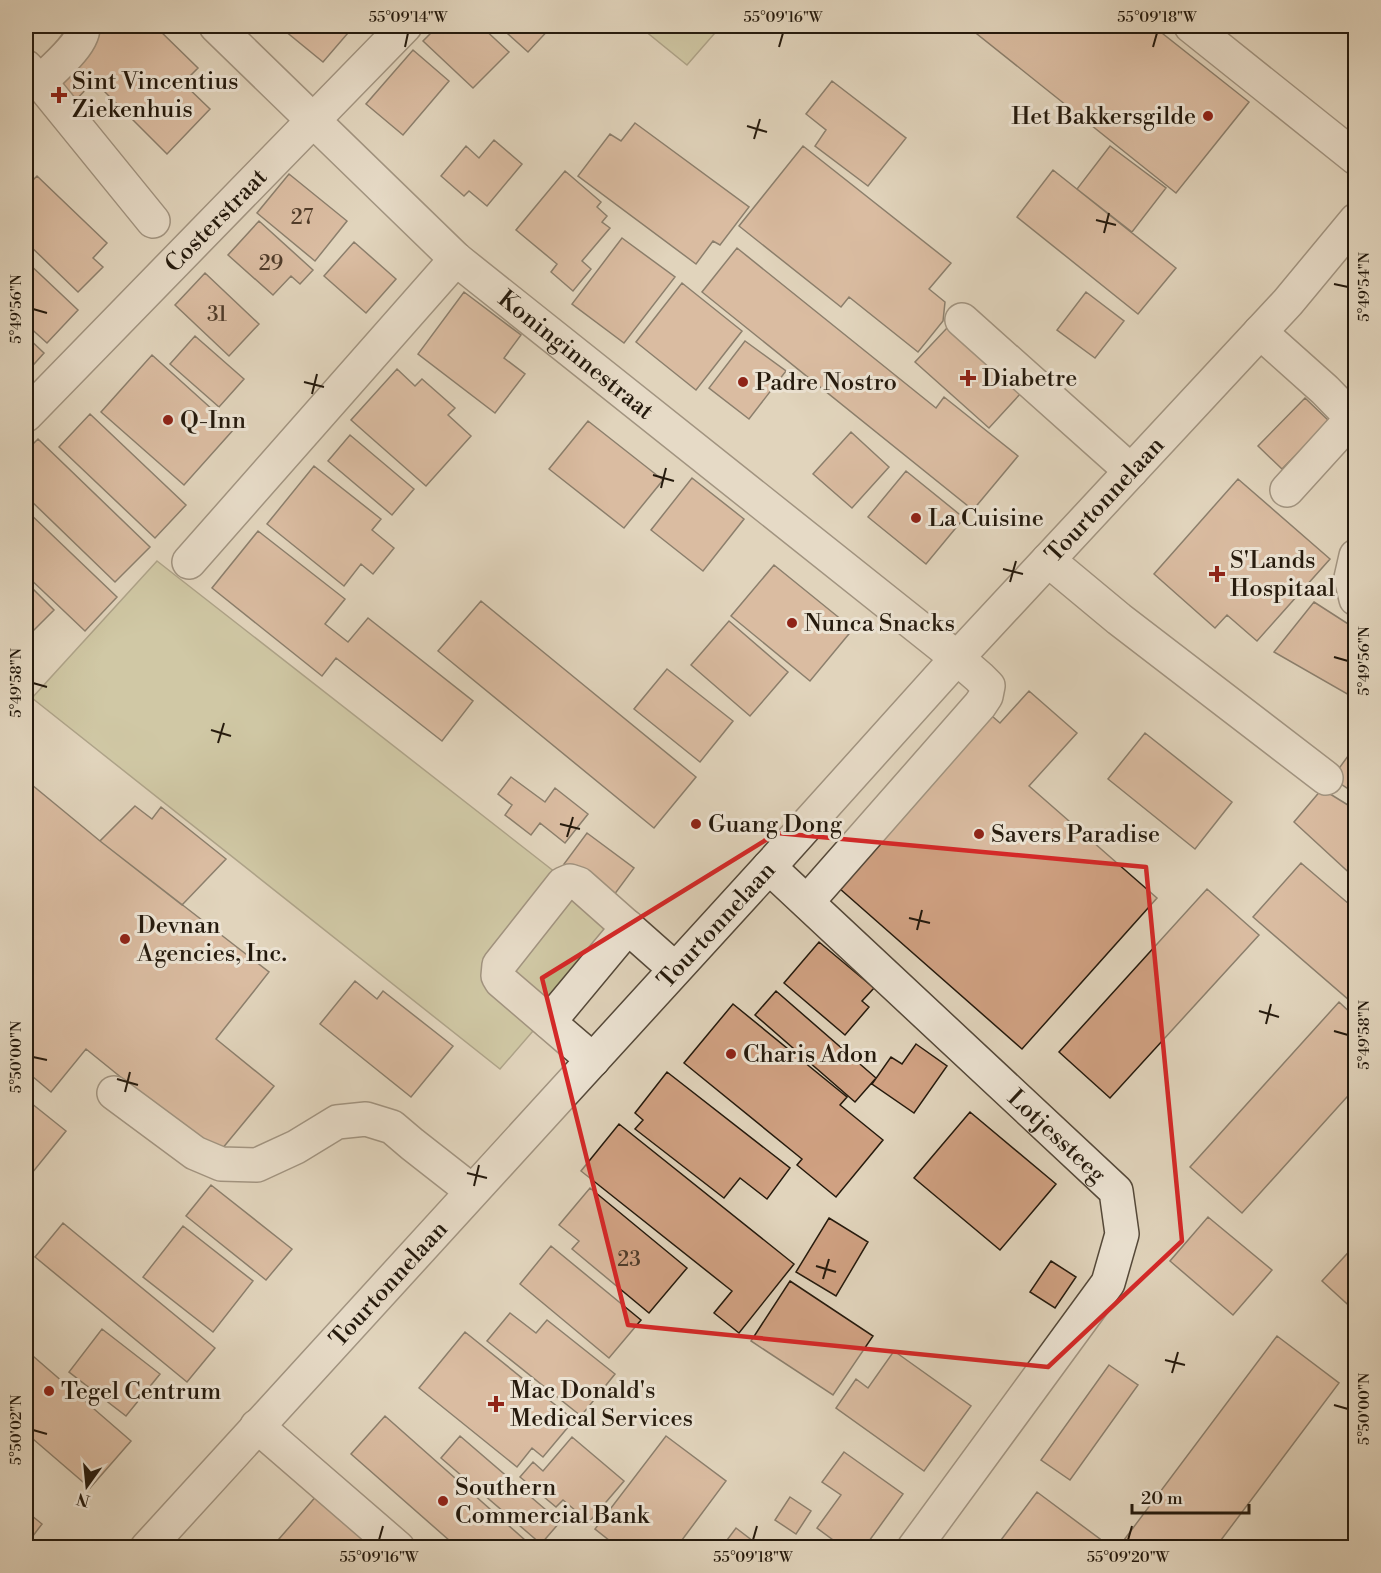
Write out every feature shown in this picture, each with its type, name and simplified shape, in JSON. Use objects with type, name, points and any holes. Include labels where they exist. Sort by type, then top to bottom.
[{"type":"street","points":[[83,26],[84,30],[76,44],[33,75],[153,221]]},
{"type":"street","name":"Koninginnestraat","points":[[216,26],[456,259],[957,658],[988,687],[986,696],[980,705],[807,902]]},
{"type":"street","name":"Costerstraat","points":[[26,416],[405,26]]},
{"type":"street","points":[[1191,26],[1356,158]]},
{"type":"street","name":"Tourtonnelaan","points":[[147,1548],[957,658],[1288,302],[1356,220]]},
{"type":"street","points":[[189,562],[456,259]]},
{"type":"street","points":[[962,320],[1131,471]]},
{"type":"street","points":[[1260,332],[1354,418],[1287,490]]},
{"type":"street","points":[[1356,556],[1351,578],[1356,599]]},
{"type":"street","points":[[1048,560],[1119,619],[1326,778]]},
{"type":"street","name":"Lotjessteeg","points":[[768,867],[1116,1191],[1122,1234],[1108,1283],[914,1548]]},
{"type":"street","points":[[593,1060],[498,976],[499,965],[562,884],[570,881],[579,884],[675,969]]},
{"type":"street","points":[[549,1022],[628,927]]},
{"type":"street","points":[[114,1093],[195,1153],[220,1164],[258,1165],[296,1147],[337,1122],[366,1119],[392,1127],[472,1191]]},
{"type":"street","points":[[257,1426],[398,1548]]},
{"type":"highlighted area","points":[[777,833],[1146,867],[1182,1241],[1048,1367],[628,1325],[542,978]]},
{"type":"shaded area","points":[[639,26],[721,26],[687,65]]},
{"type":"shaded area","points":[[157,561],[624,926],[500,1069],[32,698]]},
{"type":"building","points":[[103,26],[155,26],[198,68],[183,83],[210,109],[167,154],[94,81],[70,106],[47,82]]},
{"type":"building","points":[[279,26],[354,26],[323,62]]},
{"type":"building","points":[[438,26],[481,26],[509,52],[473,88],[423,41]]},
{"type":"building","points":[[499,26],[552,26],[528,52]]},
{"type":"building","points":[[967,26],[1153,26],[1249,102],[1176,193]]},
{"type":"building","points":[[1338,26],[1356,26],[1356,38]]},
{"type":"building","points":[[413,50],[449,81],[403,135],[366,104]]},
{"type":"building","points":[[832,81],[906,138],[868,186],[815,146],[826,130],[806,114]]},
{"type":"building","points":[[635,123],[749,207],[720,245],[713,241],[696,264],[578,176],[610,134],[621,141]]},
{"type":"building","points":[[494,140],[522,164],[487,206],[469,191],[464,196],[441,176],[466,146],[479,158]]},
{"type":"building","points":[[803,146],[951,263],[929,289],[945,302],[943,321],[918,352],[849,297],[841,307],[739,226]]},
{"type":"building","points":[[1110,146],[1166,188],[1132,232],[1077,189]]},
{"type":"building","points":[[1053,170],[1176,268],[1138,314],[1017,217]]},
{"type":"building","points":[[565,171],[601,202],[597,207],[607,216],[602,222],[610,228],[582,261],[591,269],[573,291],[551,272],[557,264],[516,230]]},
{"type":"building","points":[[289,174],[347,221],[315,261],[257,213]]},
{"type":"building","points":[[37,176],[107,243],[93,258],[103,267],[78,292],[26,242],[26,187]]},
{"type":"building","points":[[259,221],[313,270],[300,284],[291,276],[273,295],[228,255]]},
{"type":"building","points":[[622,238],[675,277],[624,343],[572,304]]},
{"type":"building","points":[[354,242],[396,279],[366,313],[324,276]]},
{"type":"building","points":[[737,248],[936,408],[944,397],[1018,456],[973,510],[702,292]]},
{"type":"building","points":[[26,261],[78,310],[47,343],[26,324]]},
{"type":"building","points":[[205,273],[259,324],[229,356],[175,305]]},
{"type":"building","points":[[682,283],[742,331],[696,390],[636,342]]},
{"type":"building","points":[[464,292],[521,335],[504,358],[525,374],[495,413],[418,354]]},
{"type":"building","points":[[1086,292],[1124,321],[1095,358],[1057,330]]},
{"type":"building","name":"Diabetre","points":[[947,328],[1021,393],[989,428],[915,362]]},
{"type":"building","points":[[26,336],[44,353],[26,373]]},
{"type":"building","points":[[195,336],[244,379],[219,407],[170,364]]},
{"type":"building","points":[[745,341],[786,371],[749,419],[709,388]]},
{"type":"building","name":"Q-Inn","points":[[152,355],[234,429],[184,485],[101,412]]},
{"type":"building","points":[[397,369],[415,386],[422,379],[455,408],[448,415],[471,436],[426,486],[351,420]]},
{"type":"building","points":[[1305,398],[1329,421],[1282,469],[1258,446]]},
{"type":"building","points":[[90,414],[186,505],[155,538],[59,447]]},
{"type":"building","points":[[588,421],[663,480],[624,528],[549,469]]},
{"type":"building","points":[[851,432],[889,467],[852,508],[813,474]]},
{"type":"building","points":[[350,435],[414,489],[392,515],[328,461]]},
{"type":"building","points":[[38,439],[150,547],[115,582],[26,496],[26,451]]},
{"type":"building","points":[[314,466],[381,519],[372,530],[394,548],[373,574],[361,564],[344,586],[267,524]]},
{"type":"building","name":"La Cuisine","points":[[906,471],[964,518],[926,564],[868,517]]},
{"type":"building","points":[[692,478],[744,519],[703,571],[651,530]]},
{"type":"building","points":[[1238,479],[1330,559],[1257,641],[1227,615],[1215,628],[1154,574]]},
{"type":"building","points":[[26,510],[117,597],[85,631],[26,575]]},
{"type":"building","points":[[258,531],[345,599],[325,624],[348,642],[368,618],[473,701],[442,741],[336,658],[322,676],[212,588]]},
{"type":"building","name":"Nunca Snacks","points":[[774,565],[853,629],[810,681],[731,616]]},
{"type":"building","points":[[26,582],[54,610],[26,638]]},
{"type":"building","points":[[481,601],[696,777],[654,828],[438,651]]},
{"type":"building","points":[[1314,602],[1356,629],[1356,699],[1274,652]]},
{"type":"building","points":[[729,621],[788,672],[750,716],[691,665]]},
{"type":"building","points":[[667,669],[733,721],[700,762],[634,709]]},
{"type":"building","name":"Savers Paradise","points":[[1029,691],[1077,733],[1029,786],[1157,898],[1022,1049],[831,881],[985,710],[1000,723]]},
{"type":"building","points":[[1145,733],[1232,802],[1195,849],[1108,779]]},
{"type":"building","points":[[1356,745],[1356,794],[1332,778]]},
{"type":"building","points":[[511,777],[545,802],[555,788],[588,814],[565,843],[540,823],[531,835],[505,815],[512,805],[498,794]]},
{"type":"building","name":"Devnan Agencies, Inc.","points":[[26,780],[100,841],[269,972],[216,1039],[274,1086],[217,1155],[86,1049],[51,1092],[26,1071]]},
{"type":"building","points":[[1322,789],[1356,810],[1356,879],[1294,822]]},
{"type":"building","points":[[135,806],[152,819],[161,807],[226,859],[182,905],[100,841]]},
{"type":"building","points":[[587,833],[634,868],[611,899],[564,864]]},
{"type":"building","points":[[1301,863],[1356,910],[1356,1006],[1253,917]]},
{"type":"building","points":[[1207,889],[1259,935],[1110,1098],[1059,1052]]},
{"type":"building","points":[[819,942],[874,988],[862,1001],[869,1007],[845,1035],[784,983]]},
{"type":"building","points":[[355,981],[377,999],[383,991],[453,1046],[411,1097],[320,1024]]},
{"type":"building","points":[[776,991],[876,1078],[855,1102],[755,1015]]},
{"type":"building","points":[[1339,1002],[1356,1018],[1356,1087],[1242,1213],[1190,1167]]},
{"type":"building","points":[[733,1004],[847,1097],[840,1105],[883,1140],[836,1197],[797,1165],[802,1159],[684,1063]]},
{"type":"building","points":[[916,1044],[947,1066],[914,1113],[872,1084],[891,1057],[902,1064]]},
{"type":"building","points":[[667,1072],[790,1168],[767,1199],[740,1178],[724,1198],[635,1129],[643,1120],[635,1113]]},
{"type":"building","points":[[26,1099],[66,1131],[28,1178],[26,1176]]},
{"type":"building","points":[[970,1112],[1056,1184],[1000,1250],[914,1178]]},
{"type":"building","points":[[619,1124],[794,1264],[739,1333],[714,1313],[732,1291],[581,1171]]},
{"type":"building","points":[[211,1185],[292,1249],[266,1280],[186,1216]]},
{"type":"building","points":[[590,1188],[687,1268],[649,1313],[572,1249],[579,1241],[559,1225]]},
{"type":"building","points":[[1208,1217],[1272,1270],[1233,1315],[1170,1261]]},
{"type":"building","points":[[829,1218],[868,1242],[836,1296],[796,1272]]},
{"type":"building","points":[[63,1223],[215,1348],[187,1382],[35,1257]]},
{"type":"building","points":[[183,1226],[253,1281],[213,1332],[143,1277]]},
{"type":"building","points":[[1356,1244],[1356,1312],[1322,1281]]},
{"type":"building","points":[[551,1246],[641,1320],[609,1358],[520,1284]]},
{"type":"building","points":[[1051,1261],[1076,1277],[1055,1308],[1030,1292]]},
{"type":"building","points":[[790,1281],[873,1336],[833,1395],[751,1341]]},
{"type":"building","points":[[510,1313],[536,1333],[547,1320],[615,1374],[581,1416],[487,1341]]},
{"type":"building","points":[[102,1329],[160,1374],[126,1416],[69,1372]]},
{"type":"building","name":"Mac Donald's Medical Services","points":[[465,1332],[574,1420],[543,1457],[532,1448],[517,1467],[419,1388]]},
{"type":"building","points":[[1277,1336],[1339,1383],[1215,1548],[1118,1548]]},
{"type":"building","name":"Tegel Centrum","points":[[26,1350],[131,1441],[90,1488],[26,1433]]},
{"type":"building","points":[[894,1351],[971,1406],[924,1471],[836,1408],[856,1379],[868,1388]]},
{"type":"building","points":[[1109,1365],[1138,1385],[1070,1480],[1041,1460]]},
{"type":"building","name":"Southern Commercial Bank","points":[[385,1416],[534,1548],[458,1548],[351,1454]]},
{"type":"building","points":[[460,1436],[560,1522],[541,1544],[441,1458]]},
{"type":"building","points":[[666,1436],[726,1481],[676,1548],[619,1548],[595,1529]]},
{"type":"building","points":[[572,1437],[624,1481],[589,1522],[563,1500],[556,1507],[520,1477],[533,1462],[543,1471]]},
{"type":"building","points":[[844,1452],[903,1494],[864,1548],[844,1548],[817,1528],[841,1495],[822,1482]]},
{"type":"building","points":[[1037,1492],[1100,1539],[1094,1548],[995,1548]]},
{"type":"building","points":[[318,1494],[381,1548],[289,1548],[279,1539]]},
{"type":"building","points":[[790,1497],[811,1511],[796,1534],[775,1520]]},
{"type":"building","points":[[26,1511],[42,1524],[26,1545]]},
{"type":"building","points":[[736,1528],[762,1548],[721,1548]]},
{"type":"place","name":"Sint Vincentius Ziekenhuis","points":[[59,95]]},
{"type":"place","name":"Het Bakkersgilde","points":[[1208,116]]},
{"type":"place","name":"Diabetre","points":[[968,378]]},
{"type":"place","name":"Padre Nostro","points":[[743,382]]},
{"type":"place","name":"Q-Inn","points":[[168,420]]},
{"type":"place","name":"La Cuisine","points":[[916,518]]},
{"type":"place","name":"S'Lands Hospitaal","points":[[1217,574]]},
{"type":"place","name":"Nunca Snacks","points":[[792,623]]},
{"type":"place","name":"Guang Dong","points":[[696,824]]},
{"type":"place","name":"Savers Paradise","points":[[979,834]]},
{"type":"place","name":"Devnan Agencies, Inc.","points":[[125,939]]},
{"type":"place","name":"Charis Adon","points":[[731,1054]]},
{"type":"place","name":"Tegel Centrum","points":[[49,1391]]},
{"type":"place","name":"Mac Donald's Medical Services","points":[[496,1404]]},
{"type":"place","name":"Southern Commercial Bank","points":[[443,1501]]}]
